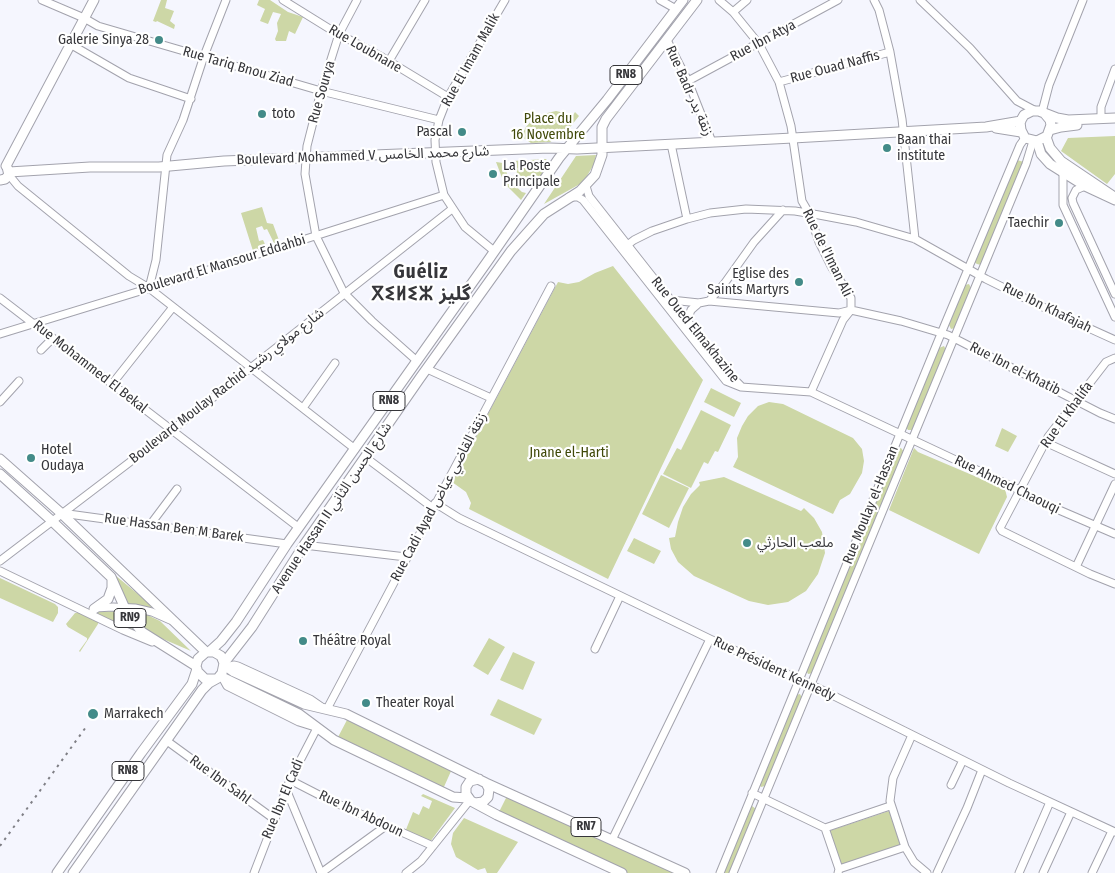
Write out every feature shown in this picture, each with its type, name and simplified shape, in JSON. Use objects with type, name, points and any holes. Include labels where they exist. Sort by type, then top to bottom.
[{"type":"main road","points":[[0,180],[6,179],[6,169],[94,0]]},
{"type":"main road","name":"RN8","points":[[566,149],[607,100],[683,0]]},
{"type":"main road","name":"RN8","points":[[602,147],[602,127],[606,120],[697,0]]},
{"type":"main road","points":[[1115,118],[1068,120],[1041,112],[1030,112],[1022,119],[1029,138],[1046,160],[1085,186],[1115,199]]},
{"type":"main road","points":[[1041,112],[1050,121],[1048,134],[1050,148],[1061,162],[1115,199]]},
{"type":"main road","name":"Boulevard Mohammed V شارع محمد الخامس","points":[[6,169],[166,166],[224,161],[712,142],[986,127],[1022,119]]},
{"type":"main road","points":[[1029,138],[1048,134],[1066,126],[1115,124]]},
{"type":"main road","name":"Boulevard Mohammed V شارع محمد الخامس","points":[[986,127],[1029,138]]},
{"type":"main road","name":"Avenue Hassan II شارع الحسن الثاني","points":[[225,665],[267,604],[304,545],[488,283],[520,241],[544,214],[586,186],[598,170],[602,147]]},
{"type":"main road","name":"Avenue Hassan II شارع الحسن الثاني","points":[[208,652],[221,642],[233,626],[298,527],[566,149]]},
{"type":"main road","name":"RN9","points":[[0,458],[208,652]]},
{"type":"main road","name":"RN9","points":[[0,474],[52,520],[111,577],[131,620],[142,632],[183,657],[196,668]]},
{"type":"main road","points":[[89,610],[108,599],[112,588],[111,577]]},
{"type":"main road","points":[[208,652],[218,654],[225,665]]},
{"type":"main road","name":"RN8","points":[[57,873],[192,684],[198,658],[208,652]]},
{"type":"main road","name":"RN8","points":[[74,873],[202,690],[219,677],[225,665]]},
{"type":"main road","name":"RN7","points":[[225,665],[236,673],[304,704],[346,714],[483,781],[685,873]]},
{"type":"main road","points":[[196,668],[204,678],[209,680],[219,677]]},
{"type":"main road","name":"RN7","points":[[219,677],[299,714],[334,740],[445,793],[470,800],[497,815],[622,873]]},
{"type":"main road","points":[[472,780],[483,781],[489,789],[488,797],[483,802],[470,800],[465,791],[467,785],[472,780]]},
{"type":"street","name":"Rue Tariq Bnou Ziad","points":[[42,0],[98,26],[321,90],[439,120]]},
{"type":"street","points":[[150,288],[156,260],[167,155],[191,99],[204,56],[226,0]]},
{"type":"street","name":"Rue Loubnane","points":[[283,0],[448,97]]},
{"type":"street","name":"Rue Sourya","points":[[344,294],[316,236],[305,158],[306,146],[321,90],[339,34],[357,0]]},
{"type":"street","points":[[389,61],[425,0]]},
{"type":"street","name":"Rue El Imam Malik","points":[[494,251],[466,227],[444,195],[436,162],[436,140],[439,120],[448,97],[505,0]]},
{"type":"street","points":[[660,0],[676,9]]},
{"type":"street","name":"Rue de l'Iman Ali","points":[[719,0],[733,12],[759,44],[779,82],[791,126],[802,201],[809,213],[819,242],[831,266],[851,298],[851,310]]},
{"type":"street","points":[[733,12],[747,0]]},
{"type":"street","name":"Rue Ibn Atya","points":[[688,80],[759,44],[838,0]]},
{"type":"street","points":[[874,0],[879,10],[890,52],[904,132],[915,239]]},
{"type":"street","points":[[920,0],[970,48],[1017,101],[1041,112],[1049,85],[1082,0]]},
{"type":"street","name":"Rue Badr زنقة بدر","points":[[667,40],[688,80],[712,142]]},
{"type":"street","points":[[70,44],[129,78],[191,99]]},
{"type":"street","name":"Rue Ouad Naffis","points":[[779,82],[890,52]]},
{"type":"street","points":[[1101,118],[1100,106],[1115,69]]},
{"type":"street","points":[[1017,101],[1022,119]]},
{"type":"street","name":"Rue Moulay el-Hassan","points":[[720,873],[1020,145],[1029,138]]},
{"type":"street","name":"Rue Moulay el-Hassan","points":[[733,873],[1026,164],[1029,138]]},
{"type":"street","points":[[671,144],[687,219]]},
{"type":"street","points":[[6,169],[18,186],[130,276],[150,288],[355,449]]},
{"type":"street","points":[[1063,173],[1063,205],[1115,317]]},
{"type":"street","name":"Rue Oued Elmakhazine","points":[[586,186],[589,196],[625,247],[722,378],[731,384],[741,386]]},
{"type":"street","points":[[1085,186],[1076,190],[1072,198],[1073,203],[1112,279],[1115,294]]},
{"type":"street","name":"Boulevard El Mansour Eddahbi","points":[[0,334],[444,195]]},
{"type":"street","name":"Rue Oued Elmakhazine","points":[[569,197],[578,197],[583,200],[671,300],[729,374],[741,386]]},
{"type":"street","name":"Boulevard Moulay Rachid شارع مولاي رشيد","points":[[0,561],[251,369],[452,209]]},
{"type":"street","name":"Rue Ibn Khafajah","points":[[625,247],[652,231],[710,213],[746,209],[809,213],[856,222],[915,239],[1051,311],[1115,340]]},
{"type":"street","points":[[709,301],[724,284],[754,242],[783,210]]},
{"type":"street","points":[[1101,285],[1112,279]]},
{"type":"street","name":"Rue Cadi Ayad زنقة القاضي عياض","points":[[325,708],[374,620],[551,286]]},
{"type":"street","points":[[344,294],[417,361]]},
{"type":"street","name":"Rue Mohammed El Bekal","points":[[0,298],[298,527]]},
{"type":"street","name":"Rue Ibn el-Khatib","points":[[671,300],[699,303],[709,301],[839,313],[851,310],[901,321],[942,332],[1115,419]]},
{"type":"street","points":[[687,321],[691,310],[699,303]]},
{"type":"street","points":[[112,384],[173,307]]},
{"type":"street","points":[[741,386],[810,392],[843,320],[851,310]]},
{"type":"street","points":[[41,350],[53,338]]},
{"type":"street","name":"Rue El Khalifa","points":[[1076,567],[1002,531],[1001,526],[1045,442],[1106,362],[1115,358]]},
{"type":"street","points":[[302,408],[335,363]]},
{"type":"street","points":[[427,369],[491,398]]},
{"type":"street","points":[[0,402],[19,381]]},
{"type":"street","name":"Rue Ahmed Chaouqi","points":[[810,392],[1019,490],[1024,495],[1115,534]]},
{"type":"street","points":[[1045,442],[1115,474]]},
{"type":"street","name":"Rue Président Kennedy","points":[[365,457],[434,506],[810,685],[982,770],[1114,831]]},
{"type":"street","points":[[1115,484],[1076,567],[1115,584]]},
{"type":"street","points":[[150,525],[177,489]]},
{"type":"street","name":"Rue Hassan Ben M Barek","points":[[61,514],[287,544]]},
{"type":"street","points":[[304,545],[406,557]]},
{"type":"street","points":[[0,571],[89,610],[123,630],[164,647]]},
{"type":"street","points":[[594,649],[620,596]]},
{"type":"street","points":[[89,610],[124,607],[146,610],[174,622]]},
{"type":"street","points":[[612,840],[710,639]]},
{"type":"street","name":"Rue Ibn El Cadi","points":[[254,873],[286,789],[316,727]]},
{"type":"street","points":[[912,735],[893,778],[890,806],[905,847],[914,862],[927,873]]},
{"type":"street","name":"Rue Ibn Sahl","points":[[166,741],[274,819]]},
{"type":"street","points":[[951,785],[963,760]]},
{"type":"street","points":[[937,873],[982,770]]},
{"type":"street","name":"Rue Ibn Abdoun","points":[[290,780],[329,800],[432,846]]},
{"type":"street","points":[[286,789],[321,873],[383,828],[381,823]]},
{"type":"street","points":[[752,793],[825,828],[890,806]]},
{"type":"street","points":[[406,873],[419,863],[470,800]]},
{"type":"street","points":[[1019,873],[1050,802]]},
{"type":"street","points":[[1043,873],[1071,812]]},
{"type":"street","points":[[825,828],[838,871],[905,847]]},
{"type":"street","points":[[1092,873],[1114,831]]},
{"type":"green space","points":[[161,0],[167,0],[165,8],[174,11],[170,21],[175,25],[174,29],[153,21]]},
{"type":"green space","points":[[259,0],[270,0],[288,12],[303,17],[295,34],[289,31],[286,41],[276,41],[277,23],[281,14],[273,12],[268,24],[260,21],[265,9],[257,5]]},
{"type":"green space","name":"Place du 16 Novembre","points":[[556,111],[569,114],[566,120],[569,122],[575,112],[579,116],[567,131],[550,142],[531,143],[522,137],[526,127],[532,120],[543,114]]},
{"type":"green space","points":[[1115,136],[1115,174],[1107,184],[1061,151],[1068,138]]},
{"type":"green space","name":"Place du 16 Novembre","points":[[596,155],[594,164],[580,184],[544,204],[576,156]]},
{"type":"green space","name":"Place du 16 Novembre","points":[[546,159],[550,164],[535,185],[529,184],[517,173],[513,161]]},
{"type":"green space","points":[[1017,160],[1024,162],[981,265],[977,264],[974,262]]},
{"type":"green space","name":"Place du 16 Novembre","points":[[496,162],[503,163],[510,181],[522,192],[526,193],[521,200],[504,183]]},
{"type":"green space","points":[[262,207],[267,223],[273,224],[280,243],[274,243],[267,229],[264,230],[262,226],[256,228],[259,241],[263,240],[266,246],[253,251],[241,213]]},
{"type":"green space","name":"Jnane el-Harti","points":[[613,266],[703,380],[608,579],[469,509],[471,503],[466,492],[452,482],[558,282],[568,284],[579,282]]},
{"type":"green space","points":[[969,284],[971,288],[955,328],[951,329],[949,325],[965,285]]},
{"type":"green space","points":[[944,346],[946,350],[913,430],[908,430],[906,427],[939,348]]},
{"type":"green space","points":[[711,388],[741,403],[734,417],[704,402]]},
{"type":"green space","points":[[769,402],[783,404],[853,438],[862,449],[864,461],[862,473],[850,494],[840,500],[833,514],[733,467],[738,457],[737,438],[742,426],[748,416],[758,406]]},
{"type":"green space","points":[[701,410],[731,425],[718,452],[715,451],[708,464],[704,462],[691,488],[663,474],[677,448],[681,450]]},
{"type":"green space","points":[[1002,428],[1017,436],[1008,452],[995,446]]},
{"type":"green space","points":[[901,448],[904,452],[813,673],[808,674],[806,670],[897,449]]},
{"type":"green space","points":[[914,448],[918,452],[1005,489],[1007,497],[979,554],[889,510]]},
{"type":"green space","points":[[661,475],[689,488],[669,528],[642,514]]},
{"type":"green space","name":"ملعب الحارثي","points":[[724,477],[801,511],[804,508],[814,518],[822,532],[825,553],[818,574],[806,591],[788,602],[768,605],[749,601],[694,576],[678,562],[671,549],[669,538],[675,537],[683,507],[691,494],[700,485],[699,482]]},
{"type":"green space","points":[[634,538],[661,551],[654,564],[627,551]]},
{"type":"green space","points":[[115,575],[151,605],[151,608],[126,604]]},
{"type":"green space","points":[[0,578],[55,604],[58,607],[58,613],[53,622],[0,598]]},
{"type":"green space","points":[[121,611],[134,631],[94,612]]},
{"type":"green space","points":[[130,611],[143,613],[160,621],[191,651],[156,636],[142,627]]},
{"type":"green space","points":[[75,613],[80,613],[98,622],[80,652],[87,638],[66,624]]},
{"type":"green space","points":[[489,638],[505,647],[488,675],[473,666]]},
{"type":"green space","points":[[513,652],[535,662],[523,690],[500,680]]},
{"type":"green space","points":[[800,694],[802,698],[765,786],[761,787],[759,784],[796,695]]},
{"type":"green space","points":[[498,699],[542,719],[534,735],[490,715]]},
{"type":"green space","points":[[347,720],[452,769],[443,789],[337,739]]},
{"type":"green space","points":[[423,794],[455,808],[430,842],[405,832],[413,812],[419,815],[423,806],[429,809],[432,801],[421,796]]},
{"type":"green space","points":[[508,794],[677,873],[625,873],[498,814]]},
{"type":"green space","points":[[751,807],[756,809],[730,873],[723,873]]},
{"type":"green space","points":[[889,811],[903,845],[842,865],[829,831]]},
{"type":"green space","points":[[464,818],[518,842],[497,873],[487,873],[485,868],[478,870],[456,857],[451,844],[453,833]]},
{"type":"railway","points":[[0,846],[86,727]]},
{"type":"place","name":"Galerie Sinya 28","points":[[159,40]]},
{"type":"place","name":"toto","points":[[262,114]]},
{"type":"place","name":"Pascal","points":[[462,132]]},
{"type":"place","name":"Baan thai institute","points":[[887,148]]},
{"type":"place","name":"La Poste Principale","points":[[493,174]]},
{"type":"place","name":"Taechir","points":[[1059,223]]},
{"type":"place","name":"Eglise des Saints Martyrs","points":[[799,282]]},
{"type":"place","name":"Hotel Oudaya","points":[[31,458]]},
{"type":"place","name":"ملعب الحارثي","points":[[747,543]]},
{"type":"place","name":"Théâtre Royal","points":[[303,641]]},
{"type":"place","name":"Theater Royal","points":[[366,703]]},
{"type":"place","name":"Marrakech","points":[[93,714]]},
{"type":"district","name":"Guéliz ⴳⵉⵍⵉⵣ گليز","points":[[421,284]]}]
